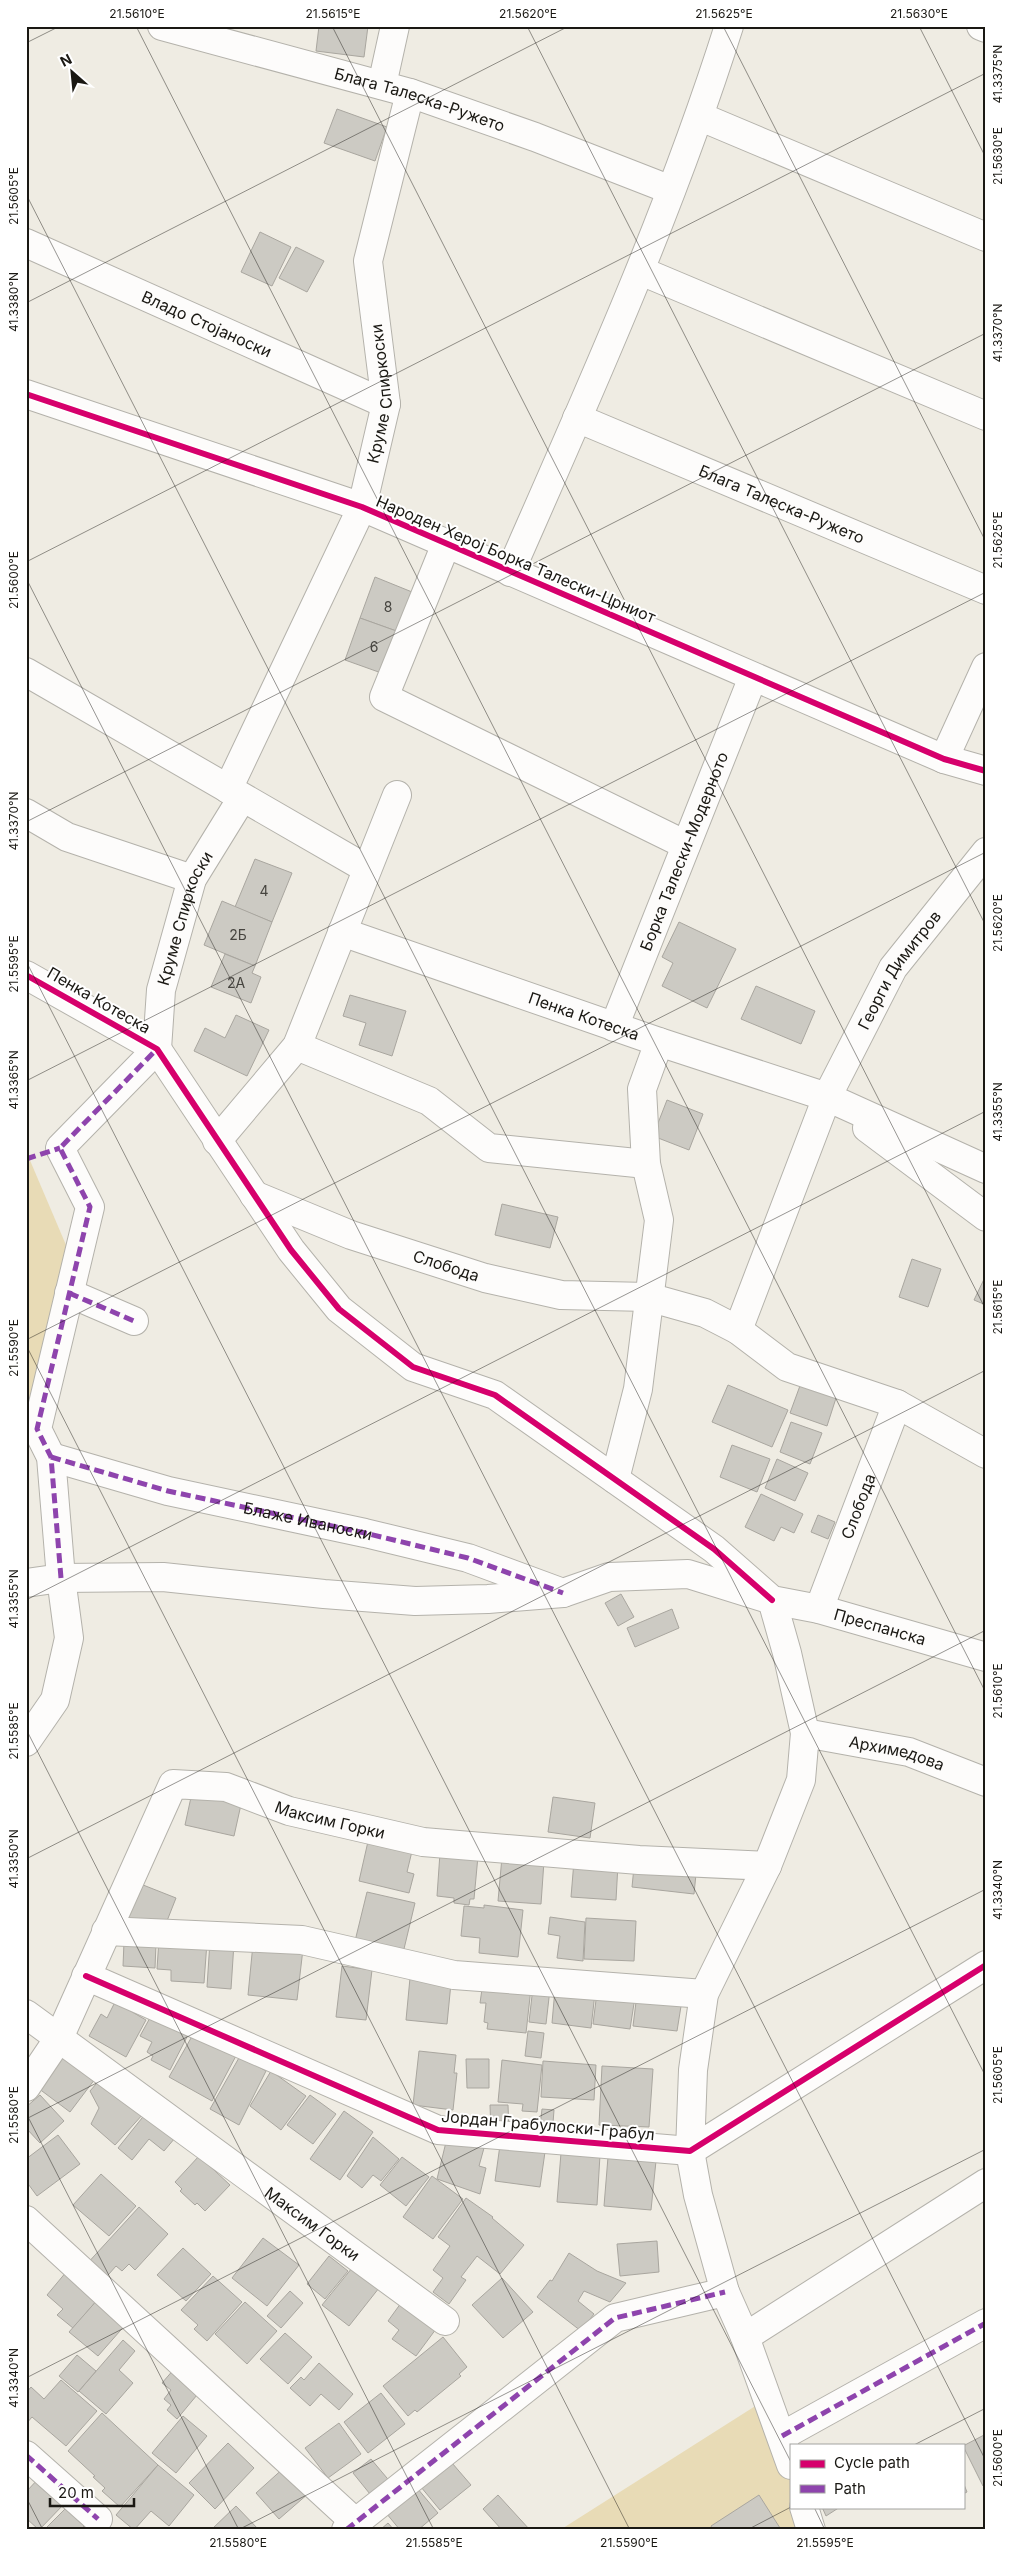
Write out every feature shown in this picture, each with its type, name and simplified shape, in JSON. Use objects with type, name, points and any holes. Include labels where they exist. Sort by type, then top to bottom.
[{"type":"street","name":"Блага Талеска-Ружето","points":[[162,26],[410,93],[535,137],[671,190]]},
{"type":"street","points":[[382,85],[395,26]]},
{"type":"street","points":[[510,572],[641,271],[701,117],[729,26]]},
{"type":"street","points":[[982,26],[986,28]]},
{"type":"street","name":"Круме Спиркоски","points":[[157,1049],[161,990],[192,879],[235,794],[362,507],[386,404],[368,261],[410,93]]},
{"type":"street","points":[[701,117],[986,237]]},
{"type":"street","name":"Владо Стојаноски","points":[[26,243],[386,404]]},
{"type":"street","points":[[641,271],[986,416]]},
{"type":"street","name":"Народен Херој Борка Талески-Црниот","points":[[26,394],[362,507],[944,759],[986,771]]},
{"type":"street","name":"Блага Талеска-Ружето","points":[[577,418],[986,590]]},
{"type":"street","name":"Народен Херој Борка Талески-Црниот","points":[[446,544],[384,697],[686,845]]},
{"type":"street","points":[[944,759],[986,667]]},
{"type":"street","points":[[26,672],[367,869]]},
{"type":"street","name":"Борка Талески-Модерното","points":[[614,1027],[753,676]]},
{"type":"street","points":[[217,1141],[297,1046],[396,795]]},
{"type":"street","points":[[26,813],[67,837],[192,879]]},
{"type":"street","name":"Георги Димитров","points":[[827,1097],[893,968],[986,852]]},
{"type":"street","name":"Пенка Котеска","points":[[342,932],[614,1027],[827,1097],[986,1169]]},
{"type":"street","name":"Пенка Котеска","points":[[26,974],[157,1049]]},
{"type":"street","points":[[615,1478],[638,1390],[659,1220],[646,1164],[642,1089],[659,1042]]},
{"type":"street","points":[[297,1046],[429,1101],[490,1148],[646,1164]]},
{"type":"street","points":[[26,1742],[55,1700],[69,1638],[61,1578],[51,1457],[37,1429],[90,1207],[60,1148],[157,1049],[291,1250],[339,1309],[413,1367],[495,1395],[714,1549],[772,1600],[788,1652],[805,1733],[801,1780],[767,1866],[704,1994],[692,2070],[690,2151],[698,2195],[725,2292],[745,2337],[790,2462]]},
{"type":"street","points":[[738,1330],[827,1097]]},
{"type":"street","name":"Пенка Котеска","points":[[827,1097],[986,1217]]},
{"type":"street","name":"Слобода","points":[[254,1195],[351,1235],[485,1278],[561,1295],[648,1297],[705,1313],[738,1330],[787,1367],[897,1404],[986,1454]]},
{"type":"street","points":[[70,1294],[134,1321]]},
{"type":"street","name":"Слобода","points":[[819,1609],[897,1404]]},
{"type":"street","name":"Блаже Иваноски","points":[[51,1457],[168,1491],[356,1531],[468,1558],[563,1593]]},
{"type":"street","points":[[26,1583],[61,1578],[162,1577],[324,1594],[414,1601],[488,1599],[563,1593],[609,1577],[688,1574],[772,1600]]},
{"type":"street","name":"Преспанска","points":[[772,1600],[819,1609],[986,1657]]},
{"type":"street","name":"Архимедова","points":[[805,1733],[909,1752],[986,1782]]},
{"type":"street","name":"Максим Горки","points":[[26,2087],[59,2038],[174,1784],[226,1787],[289,1811],[423,1842],[639,1860],[767,1866]]},
{"type":"street","points":[[106,1931],[302,1940],[454,1976],[704,1994]]},
{"type":"street","points":[[690,2151],[986,1965]]},
{"type":"street","name":"Јордан Грабулоски-Грабул","points":[[86,1976],[438,2130],[690,2151]]},
{"type":"street","name":"Максим Горки","points":[[26,2014],[446,2321]]},
{"type":"street","points":[[745,2337],[986,2183]]},
{"type":"street","points":[[26,2220],[351,2526],[615,2318],[725,2292]]},
{"type":"street","points":[[782,2436],[986,2323]]},
{"type":"street","points":[[26,2455],[98,2519]]},
{"type":"shaded area","points":[[26,1151],[66,1245],[26,1433]]},
{"type":"shaded area","points":[[768,2398],[790,2462],[790,2508],[803,2530],[560,2530]]},
{"type":"building","points":[[319,26],[368,26],[364,57],[316,51]]},
{"type":"building","points":[[337,109],[387,127],[375,161],[324,143]]},
{"type":"building","points":[[260,232],[291,247],[272,286],[241,272]]},
{"type":"building","points":[[296,247],[324,261],[307,292],[279,278]]},
{"type":"building","points":[[375,577],[417,594],[402,633],[360,618]]},
{"type":"building","points":[[360,618],[402,633],[387,675],[345,660]]},
{"type":"building","points":[[255,859],[292,873],[272,922],[235,907]]},
{"type":"building","points":[[222,901],[272,922],[255,966],[204,945]]},
{"type":"building","points":[[679,922],[736,949],[707,1008],[662,986],[673,963],[662,957]]},
{"type":"building","points":[[225,954],[255,966],[252,973],[261,977],[251,1003],[211,987]]},
{"type":"building","points":[[756,986],[815,1011],[801,1044],[741,1019]]},
{"type":"building","points":[[350,995],[406,1011],[392,1056],[359,1045],[366,1023],[343,1016]]},
{"type":"building","points":[[236,1015],[269,1030],[247,1076],[194,1051],[205,1028],[225,1038]]},
{"type":"building","points":[[667,1100],[703,1114],[689,1150],[653,1136]]},
{"type":"building","points":[[502,1204],[558,1217],[550,1248],[495,1235]]},
{"type":"building","points":[[912,1259],[941,1269],[928,1307],[899,1297]]},
{"type":"building","points":[[986,1275],[986,1305],[974,1300]]},
{"type":"building","points":[[801,1383],[837,1395],[827,1426],[790,1413]]},
{"type":"building","points":[[728,1385],[788,1410],[772,1447],[712,1422]]},
{"type":"building","points":[[791,1422],[822,1433],[810,1464],[780,1452]]},
{"type":"building","points":[[732,1445],[770,1459],[757,1492],[720,1477]]},
{"type":"building","points":[[777,1459],[808,1473],[795,1501],[765,1488]]},
{"type":"building","points":[[761,1494],[803,1514],[794,1533],[781,1527],[774,1541],[745,1527]]},
{"type":"building","points":[[818,1515],[835,1522],[828,1539],[811,1532]]},
{"type":"building","points":[[621,1594],[634,1617],[618,1626],[605,1603]]},
{"type":"building","points":[[672,1609],[679,1628],[635,1647],[627,1628]]},
{"type":"building","points":[[193,1788],[242,1800],[234,1836],[185,1825]]},
{"type":"building","points":[[553,1797],[595,1803],[590,1838],[548,1832]]},
{"type":"building","points":[[369,1837],[413,1847],[407,1872],[414,1874],[409,1893],[359,1881]]},
{"type":"building","points":[[440,1853],[478,1856],[474,1899],[470,1899],[469,1905],[454,1903],[454,1898],[437,1896]]},
{"type":"building","points":[[502,1857],[544,1861],[541,1904],[498,1901]]},
{"type":"building","points":[[574,1861],[618,1864],[616,1900],[571,1897]]},
{"type":"building","points":[[634,1867],[696,1874],[694,1894],[632,1887]]},
{"type":"building","points":[[133,1881],[176,1898],[165,1926],[118,1919]]},
{"type":"building","points":[[367,1892],[415,1903],[403,1953],[355,1941]]},
{"type":"building","points":[[484,1905],[523,1910],[518,1957],[479,1953],[480,1938],[461,1936],[464,1906],[484,1908]]},
{"type":"building","points":[[550,1917],[585,1922],[583,1961],[557,1958],[560,1936],[548,1934]]},
{"type":"building","points":[[586,1918],[636,1921],[634,1961],[584,1959]]},
{"type":"building","points":[[159,1939],[207,1942],[204,1983],[171,1981],[171,1970],[157,1969]]},
{"type":"building","points":[[210,1941],[234,1943],[231,1989],[207,1987]]},
{"type":"building","points":[[124,1942],[156,1944],[155,1968],[123,1966]]},
{"type":"building","points":[[253,1944],[303,1949],[297,2000],[248,1995]]},
{"type":"building","points":[[342,1966],[372,1970],[366,2020],[336,2017]]},
{"type":"building","points":[[410,1978],[451,1983],[447,2024],[406,2020]]},
{"type":"building","points":[[533,1987],[550,1989],[546,2024],[529,2022]]},
{"type":"building","points":[[531,1988],[526,2033],[487,2029],[488,2023],[484,2022],[486,2003],[480,2003],[482,1989]]},
{"type":"building","points":[[555,1989],[595,1993],[591,2028],[552,2023]]},
{"type":"building","points":[[597,1992],[635,1997],[630,2029],[593,2024]]},
{"type":"building","points":[[637,1994],[682,2000],[677,2031],[633,2026]]},
{"type":"building","points":[[115,2002],[146,2020],[126,2057],[89,2036],[101,2014],[107,2018]]},
{"type":"building","points":[[151,2016],[188,2035],[170,2070],[151,2060],[153,2056],[147,2052],[152,2042],[140,2036]]},
{"type":"building","points":[[195,2031],[237,2054],[212,2101],[169,2077]]},
{"type":"building","points":[[528,2031],[544,2033],[541,2058],[525,2056]]},
{"type":"building","points":[[67,2051],[98,2075],[70,2112],[38,2088]]},
{"type":"building","points":[[419,2051],[456,2055],[454,2073],[457,2073],[453,2110],[413,2105]]},
{"type":"building","points":[[240,2056],[266,2071],[239,2125],[210,2109]]},
{"type":"building","points":[[466,2059],[489,2059],[489,2088],[467,2088]]},
{"type":"building","points":[[502,2060],[542,2065],[537,2112],[522,2111],[523,2104],[498,2102]]},
{"type":"building","points":[[543,2061],[596,2065],[594,2100],[541,2097]]},
{"type":"building","points":[[602,2066],[653,2069],[649,2127],[599,2125]]},
{"type":"building","points":[[271,2071],[306,2096],[281,2130],[250,2106]]},
{"type":"building","points":[[103,2076],[144,2113],[115,2145],[91,2124],[99,2108],[90,2091]]},
{"type":"building","points":[[40,2095],[64,2121],[40,2143],[26,2128],[26,2107]]},
{"type":"building","points":[[310,2095],[336,2114],[313,2144],[287,2125]]},
{"type":"building","points":[[490,2105],[508,2105],[509,2132],[491,2133]]},
{"type":"building","points":[[542,2109],[554,2110],[552,2136],[539,2135]]},
{"type":"building","points":[[344,2111],[373,2132],[340,2180],[310,2159]]},
{"type":"building","points":[[146,2113],[175,2138],[164,2151],[149,2139],[132,2160],[118,2148]]},
{"type":"building","points":[[58,2135],[80,2164],[37,2196],[26,2181],[26,2159]]},
{"type":"building","points":[[373,2137],[399,2159],[381,2181],[373,2175],[362,2188],[347,2176]]},
{"type":"building","points":[[447,2138],[484,2148],[479,2166],[486,2168],[480,2194],[437,2179]]},
{"type":"building","points":[[500,2145],[545,2152],[540,2187],[495,2181]]},
{"type":"building","points":[[561,2153],[600,2155],[597,2205],[557,2202]]},
{"type":"building","points":[[199,2156],[230,2185],[205,2211],[197,2203],[195,2205],[180,2191],[182,2189],[175,2182]]},
{"type":"building","points":[[402,2157],[429,2177],[406,2206],[380,2185]]},
{"type":"building","points":[[608,2157],[656,2161],[651,2210],[604,2206]]},
{"type":"building","points":[[101,2174],[136,2206],[109,2236],[73,2205]]},
{"type":"building","points":[[432,2176],[463,2199],[433,2239],[403,2217]]},
{"type":"building","points":[[466,2198],[493,2217],[524,2245],[500,2274],[477,2256],[461,2277],[466,2280],[449,2304],[433,2292],[443,2278],[433,2270],[450,2246],[438,2237]]},
{"type":"building","points":[[139,2207],[168,2234],[135,2270],[129,2264],[122,2271],[116,2266],[102,2282],[85,2266]]},
{"type":"building","points":[[263,2238],[299,2265],[267,2306],[232,2278]]},
{"type":"building","points":[[657,2241],[659,2272],[620,2276],[617,2244]]},
{"type":"building","points":[[183,2248],[211,2274],[186,2301],[157,2275]]},
{"type":"building","points":[[569,2253],[597,2271],[626,2283],[610,2302],[584,2291],[578,2301],[594,2314],[581,2331],[537,2297],[550,2280],[552,2281]]},
{"type":"building","points":[[329,2256],[348,2271],[325,2299],[307,2284]]},
{"type":"building","points":[[352,2268],[379,2288],[349,2326],[322,2305]]},
{"type":"building","points":[[67,2271],[99,2298],[73,2328],[57,2315],[63,2309],[47,2295]]},
{"type":"building","points":[[213,2276],[242,2302],[207,2341],[194,2329],[198,2325],[181,2310]]},
{"type":"building","points":[[502,2278],[533,2312],[503,2338],[472,2305]]},
{"type":"building","points":[[290,2291],[303,2303],[281,2328],[267,2316]]},
{"type":"building","points":[[99,2298],[127,2323],[98,2356],[69,2332]]},
{"type":"building","points":[[245,2302],[277,2331],[247,2364],[215,2334]]},
{"type":"building","points":[[401,2303],[436,2329],[416,2356],[392,2339],[399,2330],[388,2321]]},
{"type":"building","points":[[285,2333],[312,2357],[288,2384],[260,2359]]},
{"type":"building","points":[[443,2337],[467,2367],[459,2374],[461,2376],[417,2412],[415,2410],[408,2416],[383,2386]]},
{"type":"building","points":[[123,2340],[135,2351],[119,2370],[133,2383],[106,2414],[79,2391]]},
{"type":"building","points":[[77,2355],[96,2371],[78,2392],[59,2376]]},
{"type":"building","points":[[319,2363],[353,2394],[339,2410],[321,2394],[310,2406],[290,2388],[301,2377],[304,2380]]},
{"type":"building","points":[[175,2368],[202,2389],[177,2419],[167,2410],[171,2405],[164,2399],[171,2390],[162,2383]]},
{"type":"building","points":[[61,2380],[97,2411],[66,2446],[32,2417],[26,2424],[26,2393],[31,2387],[44,2399]]},
{"type":"building","points":[[381,2393],[405,2424],[368,2453],[344,2422]]},
{"type":"building","points":[[102,2413],[158,2465],[120,2507],[102,2491],[105,2488],[93,2477],[95,2476],[68,2451]]},
{"type":"building","points":[[183,2416],[207,2436],[176,2473],[152,2453]]},
{"type":"building","points":[[339,2423],[361,2454],[328,2478],[305,2448]]},
{"type":"building","points":[[986,2434],[986,2485],[983,2486],[964,2445]]},
{"type":"building","points":[[228,2443],[254,2468],[215,2509],[189,2483]]},
{"type":"building","points":[[446,2456],[471,2485],[440,2510],[416,2481]]},
{"type":"building","points":[[371,2459],[392,2484],[374,2499],[353,2473]]},
{"type":"building","points":[[158,2465],[194,2495],[169,2526],[151,2511],[134,2530],[116,2515]]},
{"type":"building","points":[[286,2466],[309,2493],[279,2519],[256,2493]]},
{"type":"building","points":[[39,2478],[65,2503],[39,2530],[26,2518],[26,2492]]},
{"type":"building","points":[[412,2482],[438,2513],[418,2530],[400,2530],[382,2508]]},
{"type":"building","points":[[498,2495],[530,2530],[502,2530],[483,2509]]},
{"type":"building","points":[[759,2495],[780,2528],[777,2530],[713,2530],[711,2526]]},
{"type":"building","points":[[70,2504],[88,2522],[80,2530],[44,2530]]},
{"type":"building","points":[[236,2506],[259,2530],[211,2530]]},
{"type":"building","points":[[822,2508],[838,2508],[826,2516]]},
{"type":"building","points":[[388,2523],[394,2530],[380,2530]]},
{"type":"marked path","points":[[61,1578],[51,1457],[37,1429],[90,1207],[60,1148],[157,1049]]},
{"type":"marked path","points":[[26,1159],[60,1148]]},
{"type":"marked path","points":[[69,1293],[134,1321]]},
{"type":"marked path","points":[[51,1457],[168,1491],[365,1533],[468,1558],[563,1593]]},
{"type":"marked path","points":[[346,2530],[615,2318],[725,2292]]},
{"type":"marked path","points":[[782,2436],[986,2323]]},
{"type":"marked path","points":[[26,2455],[98,2519]]},
{"type":"cycle path","points":[[26,394],[362,507],[944,759],[986,771]]},
{"type":"cycle path","points":[[26,975],[157,1049],[291,1250],[339,1309],[413,1367],[495,1395],[714,1549],[772,1600]]},
{"type":"cycle path","points":[[86,1976],[438,2130],[690,2151],[986,1965]]}]
